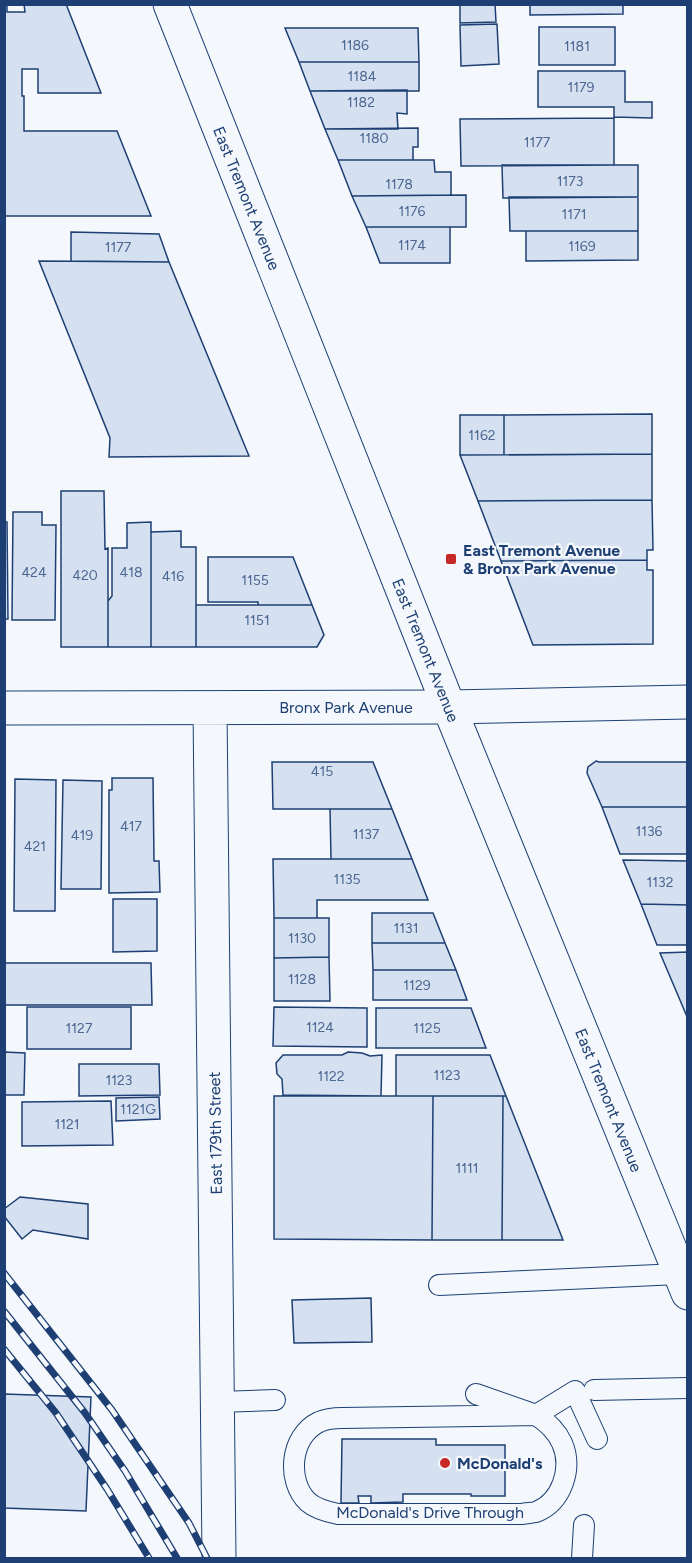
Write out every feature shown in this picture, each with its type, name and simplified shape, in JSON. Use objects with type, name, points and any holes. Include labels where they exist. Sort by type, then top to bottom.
[{"type":"street","name":"East Tremont Avenue","points":[[170,4],[449,706],[683,1284]]},
{"type":"street","name":"Bronx Park Avenue","points":[[4,708],[449,706],[687,702]]},
{"type":"street","name":"East 179th Street","points":[[210,708],[219,1558]]},
{"type":"lane","points":[[439,1284],[683,1284]]},
{"type":"lane","points":[[594,1390],[687,1388]]},
{"type":"lane","points":[[476,1394],[537,1415],[575,1391],[597,1439]]},
{"type":"lane","points":[[218,1402],[275,1401]]},
{"type":"lane","name":"McDonald's Drive Through","points":[[537,1415],[557,1436],[567,1462],[562,1487],[548,1505],[534,1513],[338,1514],[327,1512],[310,1504],[303,1497],[295,1478],[295,1458],[302,1439],[319,1422],[329,1419],[537,1415]]},
{"type":"lane","points":[[582,1558],[584,1525]]},
{"type":"building","points":[[4,4],[7,4],[7,12],[25,12],[24,4],[66,4],[101,93],[38,93],[38,69],[22,69],[24,131],[117,131],[151,216],[4,216]]},
{"type":"building","points":[[460,4],[495,4],[496,22],[460,23]]},
{"type":"building","points":[[530,4],[623,4],[623,14],[530,15]]},
{"type":"building","points":[[497,24],[499,64],[461,66],[460,25]]},
{"type":"building","points":[[539,27],[615,27],[615,65],[539,65]]},
{"type":"building","points":[[285,28],[418,28],[419,62],[299,62]]},
{"type":"building","points":[[299,62],[419,62],[419,91],[310,91]]},
{"type":"building","points":[[538,71],[625,71],[625,102],[652,102],[652,118],[614,117],[614,107],[538,107]]},
{"type":"building","points":[[407,90],[407,114],[397,113],[398,129],[325,129],[310,91]]},
{"type":"building","points":[[614,118],[614,165],[461,166],[460,119]]},
{"type":"building","points":[[418,128],[418,147],[413,147],[413,160],[338,160],[325,129]]},
{"type":"building","points":[[338,160],[434,160],[435,172],[451,172],[451,195],[352,196]]},
{"type":"building","points":[[502,165],[638,165],[638,197],[503,198]]},
{"type":"building","points":[[466,195],[466,227],[366,227],[352,196]]},
{"type":"building","points":[[509,197],[638,197],[638,231],[510,231]]},
{"type":"building","points":[[366,227],[450,227],[450,263],[380,263]]},
{"type":"building","points":[[526,231],[638,231],[638,260],[526,261]]},
{"type":"building","points":[[71,232],[159,234],[169,262],[71,261]]},
{"type":"building","points":[[39,261],[169,262],[249,456],[109,457],[110,438]]},
{"type":"building","points":[[652,414],[652,454],[504,455],[504,415]]},
{"type":"building","points":[[460,415],[504,415],[504,455],[460,455]]},
{"type":"building","points":[[652,454],[652,500],[478,501],[460,455]]},
{"type":"building","points":[[61,491],[104,491],[105,549],[108,548],[108,647],[61,647]]},
{"type":"building","points":[[652,500],[653,550],[647,550],[647,560],[501,561],[478,501]]},
{"type":"building","points":[[13,512],[42,512],[42,525],[56,525],[55,620],[12,620]]},
{"type":"building","points":[[4,522],[7,522],[8,619],[4,619]]},
{"type":"building","points":[[151,522],[151,647],[108,647],[108,601],[112,596],[112,548],[127,548],[127,523]]},
{"type":"building","points":[[181,531],[181,547],[196,547],[196,647],[151,647],[151,532]]},
{"type":"building","points":[[208,557],[293,557],[312,605],[208,602]]},
{"type":"building","points":[[647,560],[647,570],[653,570],[653,644],[533,645],[501,561]]},
{"type":"building","points":[[196,605],[312,605],[324,635],[317,647],[196,647]]},
{"type":"building","points":[[596,761],[688,762],[688,807],[602,807],[587,773],[588,767]]},
{"type":"building","points":[[272,762],[373,762],[392,809],[273,809]]},
{"type":"building","points":[[4,774],[5,963],[151,963],[152,1005],[4,1005]]},
{"type":"building","points":[[112,778],[153,778],[154,861],[159,861],[160,892],[109,893],[109,790],[112,790]]},
{"type":"building","points":[[15,779],[56,780],[55,911],[14,911]]},
{"type":"building","points":[[63,780],[102,781],[101,889],[61,889]]},
{"type":"building","points":[[602,807],[688,807],[688,854],[620,854]]},
{"type":"building","points":[[330,809],[392,809],[412,859],[331,859]]},
{"type":"building","points":[[273,859],[412,859],[428,900],[317,900],[317,918],[274,918]]},
{"type":"building","points":[[623,860],[688,861],[688,905],[641,904]]},
{"type":"building","points":[[113,899],[157,899],[157,951],[113,952]]},
{"type":"building","points":[[641,904],[688,905],[688,945],[657,945]]},
{"type":"building","points":[[372,913],[433,913],[445,943],[372,943]]},
{"type":"building","points":[[274,918],[329,918],[329,957],[274,958]]},
{"type":"building","points":[[372,943],[445,943],[456,970],[373,970]]},
{"type":"building","points":[[688,952],[688,1019],[660,953]]},
{"type":"building","points":[[329,957],[330,1001],[274,1001],[274,958]]},
{"type":"building","points":[[373,970],[456,970],[467,1000],[373,1000]]},
{"type":"building","points":[[27,1007],[131,1007],[131,1049],[27,1049]]},
{"type":"building","points":[[274,1007],[367,1008],[367,1047],[273,1046]]},
{"type":"building","points":[[376,1008],[471,1008],[486,1048],[376,1048]]},
{"type":"building","points":[[4,1052],[25,1053],[24,1095],[4,1095]]},
{"type":"building","points":[[348,1052],[370,1056],[382,1055],[381,1096],[283,1095],[282,1079],[277,1074],[276,1063],[283,1055],[342,1055]]},
{"type":"building","points":[[396,1055],[490,1055],[506,1096],[396,1096]]},
{"type":"building","points":[[79,1064],[159,1064],[160,1095],[79,1096]]},
{"type":"building","points":[[274,1096],[433,1096],[432,1240],[274,1239]]},
{"type":"building","points":[[433,1096],[503,1096],[502,1240],[432,1240]]},
{"type":"building","points":[[503,1096],[506,1096],[563,1240],[502,1240]]},
{"type":"building","points":[[159,1097],[160,1119],[116,1121],[116,1098]]},
{"type":"building","points":[[111,1101],[113,1145],[22,1146],[22,1102]]},
{"type":"building","points":[[20,1197],[88,1204],[88,1239],[33,1230],[22,1239],[4,1216],[4,1209]]},
{"type":"building","points":[[371,1298],[372,1342],[294,1343],[292,1300]]},
{"type":"building","points":[[4,1394],[91,1397],[86,1511],[4,1508]]},
{"type":"building","points":[[342,1439],[436,1439],[436,1445],[505,1445],[505,1496],[403,1494],[403,1502],[371,1503],[371,1496],[358,1496],[359,1503],[341,1503]]},
{"type":"railway","points":[[4,1273],[112,1410],[189,1523],[207,1558]]},
{"type":"railway","points":[[4,1311],[85,1413],[125,1471],[177,1558]]},
{"type":"railway","points":[[4,1349],[56,1413],[107,1489],[149,1558]]},
{"type":"place","name":"East Tremont Avenue & Bronx Park Avenue","points":[[451,559]]},
{"type":"place","name":"McDonald's","points":[[445,1463]]}]
